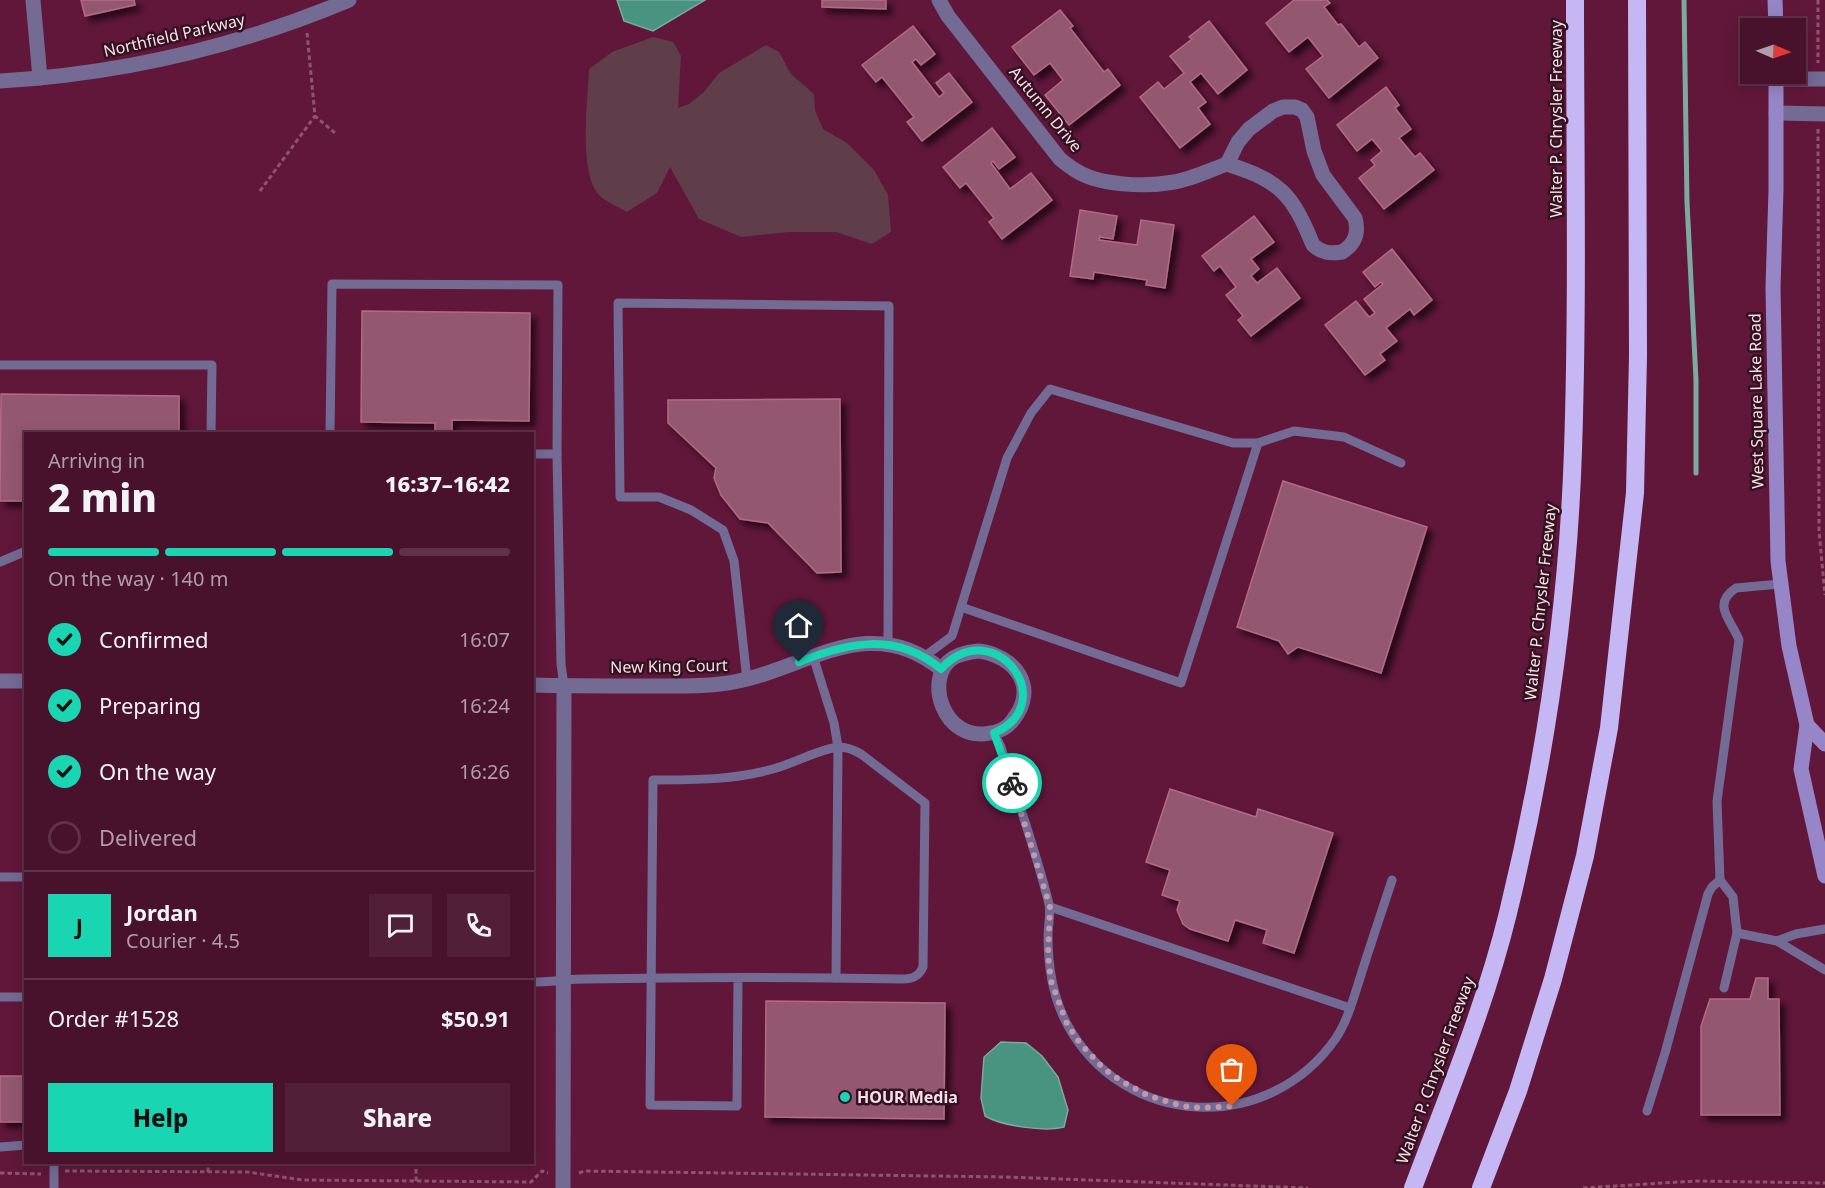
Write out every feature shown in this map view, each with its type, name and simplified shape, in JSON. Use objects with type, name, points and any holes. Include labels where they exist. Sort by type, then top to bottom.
[{"type":"highway","name":"Walter P. Chrysler Freeway","points":[[1413,1188],[1473,1028],[1508,915],[1530,817],[1547,722],[1562,610],[1573,452],[1577,204],[1575,0]]},
{"type":"highway","points":[[1481,1188],[1518,1091],[1553,979],[1585,856],[1609,728],[1635,493],[1638,356],[1637,0]]},
{"type":"main road","points":[[1775,0],[1776,18]]},
{"type":"main road","name":"West Square Lake Road","points":[[1776,84],[1773,287],[1776,528],[1780,584],[1793,669],[1807,725],[1801,769],[1825,876]]},
{"type":"main road","name":"West Square Lake Road","points":[[1807,725],[1825,744]]},
{"type":"street","points":[[33,0],[39,78]]},
{"type":"street","name":"Northfield Parkway","points":[[0,81],[130,66],[227,44],[294,22],[349,0]]},
{"type":"street","name":"Autumn Drive","points":[[939,0],[948,16],[1060,159],[1075,170],[1095,179],[1115,183],[1154,184],[1189,178],[1227,164]]},
{"type":"street","points":[[1806,75],[1822,74]]},
{"type":"street","points":[[1289,106],[1302,110],[1311,127],[1314,151],[1323,175],[1355,218],[1357,226],[1353,242],[1342,252],[1333,254],[1318,249],[1312,245],[1294,204],[1282,190],[1262,177],[1227,164],[1244,135],[1273,111],[1289,106]]},
{"type":"street","points":[[1776,113],[1822,118]]},
{"type":"street","name":"New King Court","points":[[534,686],[695,686],[747,680],[813,656],[852,645],[888,645],[925,656],[941,669]]},
{"type":"street","points":[[979,651],[1005,658],[1014,666],[1021,679],[1023,695],[1022,704],[1011,723],[994,733],[981,735],[970,734],[953,724],[945,714],[941,702],[941,669],[952,658],[963,653],[979,651]]},
{"type":"street","points":[[0,681],[24,681]]},
{"type":"street","points":[[563,1188],[564,686]]},
{"type":"lane","points":[[330,432],[332,284],[558,285],[557,454],[561,664],[564,686]]},
{"type":"lane","points":[[747,680],[734,561],[723,530],[691,510],[659,497],[620,497],[618,303],[889,306],[888,645]]},
{"type":"lane","points":[[0,365],[212,365],[211,432]]},
{"type":"lane","points":[[925,656],[952,636],[1007,458],[1031,413],[1050,390],[1233,443],[1258,443],[1294,431],[1344,437],[1401,463]]},
{"type":"lane","points":[[962,607],[1181,683],[1258,443]]},
{"type":"lane","points":[[534,454],[557,454]]},
{"type":"lane","points":[[0,562],[24,552]]},
{"type":"lane","points":[[1724,988],[1737,933],[1733,897],[1720,880],[1717,801],[1738,649],[1737,633],[1725,616],[1724,602],[1730,592],[1736,588],[1780,584]]},
{"type":"lane","points":[[813,656],[828,701],[838,747],[836,978]]},
{"type":"lane","points":[[994,733],[1050,907],[1048,956],[1051,981],[1067,1024],[1079,1042],[1104,1069],[1135,1089],[1159,1099],[1182,1106],[1202,1108],[1232,1106],[1262,1097],[1292,1080],[1322,1055],[1337,1036],[1350,1008],[1392,880]]},
{"type":"lane","points":[[534,982],[650,978],[738,978],[836,978],[902,980],[911,979],[920,974],[923,967],[925,804],[861,754],[838,747],[771,770],[747,775],[722,779],[653,780],[650,978],[650,1105],[737,1106],[738,978]]},
{"type":"lane","points":[[0,877],[24,877]]},
{"type":"lane","points":[[1647,1111],[1668,1043],[1708,894],[1720,880]]},
{"type":"lane","points":[[1050,907],[1350,1008]]},
{"type":"lane","points":[[1777,941],[1796,934],[1825,929]]},
{"type":"lane","points":[[1737,933],[1777,941],[1825,970]]},
{"type":"lane","points":[[0,997],[24,997]]},
{"type":"lane","points":[[0,1147],[24,1145]]},
{"type":"lane","points":[[54,1167],[54,1188]]},
{"type":"path","points":[[1818,0],[1822,74]]},
{"type":"path","points":[[260,191],[315,116],[307,31]]},
{"type":"path","points":[[315,116],[335,133]]},
{"type":"path","points":[[1822,118],[1819,531],[1825,595]]},
{"type":"path","points":[[208,1164],[208,1172]]},
{"type":"path","points":[[416,1164],[416,1181]]},
{"type":"path","points":[[0,1173],[42,1174],[54,1167],[247,1172],[303,1180],[531,1182],[542,1171],[545,1172]]},
{"type":"path","points":[[580,1173],[1006,1177],[1308,1188]]},
{"type":"path","points":[[1582,1188],[1695,1181],[1825,1184]]},
{"type":"shaded area","points":[[617,0],[705,0],[653,31],[624,21]]},
{"type":"shaded area","points":[[653,37],[673,42],[681,56],[678,108],[689,104],[704,92],[719,73],[766,45],[779,52],[791,74],[814,94],[815,110],[823,129],[847,143],[874,170],[888,195],[891,232],[872,244],[836,232],[789,232],[741,237],[699,219],[670,167],[657,193],[627,212],[602,198],[592,184],[586,153],[589,69],[612,52]]},
{"type":"shaded area","points":[[1001,1042],[1026,1043],[1042,1056],[1058,1077],[1068,1110],[1064,1127],[1046,1129],[1023,1127],[1002,1123],[985,1116],[981,1098],[984,1057]]},
{"type":"building","points":[[81,0],[134,0],[135,5],[85,16]]},
{"type":"building","points":[[822,0],[886,0],[886,9],[822,7]]},
{"type":"building","points":[[1294,0],[1327,0],[1330,3],[1324,7],[1338,25],[1341,24],[1359,47],[1365,42],[1378,58],[1329,98],[1306,69],[1323,56],[1308,37],[1289,52],[1266,23]]},
{"type":"building","points":[[1060,10],[1073,26],[1070,28],[1104,72],[1108,69],[1120,85],[1069,125],[1045,95],[1063,80],[1050,63],[1034,75],[1012,47]]},
{"type":"building","points":[[1209,21],[1247,70],[1218,94],[1201,73],[1190,82],[1206,102],[1198,108],[1210,124],[1180,148],[1140,97],[1158,82],[1164,89],[1184,73],[1170,56],[1192,39],[1189,37]]},
{"type":"building","points":[[913,26],[935,54],[921,65],[916,59],[912,62],[939,97],[944,93],[936,83],[949,73],[972,102],[922,141],[907,122],[914,117],[882,77],[876,82],[862,65]]},
{"type":"building","points":[[1386,87],[1399,105],[1395,108],[1411,129],[1399,138],[1415,157],[1420,153],[1434,170],[1384,209],[1359,178],[1375,165],[1371,160],[1382,151],[1372,139],[1357,151],[1337,125]]},
{"type":"building","points":[[992,128],[1015,157],[999,169],[993,161],[991,163],[1010,189],[1031,173],[1052,200],[1002,239],[989,222],[994,218],[966,183],[960,188],[943,167]]},
{"type":"building","points":[[1080,210],[1117,216],[1113,239],[1100,237],[1099,240],[1137,245],[1141,220],[1174,225],[1165,288],[1146,285],[1147,280],[1094,272],[1093,279],[1070,276]]},
{"type":"building","points":[[1254,216],[1274,242],[1251,259],[1259,269],[1251,276],[1257,283],[1277,268],[1300,298],[1251,336],[1238,320],[1243,316],[1226,295],[1236,287],[1220,266],[1214,271],[1202,256]]},
{"type":"building","points":[[1392,249],[1432,300],[1414,315],[1410,309],[1386,328],[1397,341],[1380,354],[1385,360],[1365,375],[1325,325],[1356,301],[1369,317],[1375,313],[1364,299],[1383,284],[1381,282],[1375,287],[1363,272]]},
{"type":"building","points":[[362,311],[530,313],[529,421],[452,420],[452,432],[435,432],[435,423],[361,422]]},
{"type":"building","points":[[1,394],[179,396],[179,432],[24,432],[24,501],[0,501]]},
{"type":"building","points":[[840,399],[841,572],[817,573],[768,523],[740,519],[721,495],[714,478],[716,468],[668,423],[668,400]]},
{"type":"building","points":[[1283,481],[1427,527],[1381,673],[1298,647],[1288,654],[1279,641],[1237,627]]},
{"type":"building","points":[[1170,789],[1256,817],[1258,809],[1333,833],[1294,953],[1263,943],[1267,930],[1235,920],[1228,941],[1190,929],[1183,924],[1177,910],[1180,901],[1162,895],[1170,870],[1146,862]]},
{"type":"building","points":[[1756,978],[1768,978],[1768,999],[1779,999],[1780,1115],[1701,1115],[1701,1026],[1710,999],[1750,999]]},
{"type":"building","points":[[766,1001],[945,1003],[944,1119],[765,1117]]},
{"type":"building","points":[[0,1076],[24,1076],[24,1122],[0,1122]]},
{"type":"waterway","points":[[1684,0],[1687,202],[1696,380],[1696,473]]},
{"type":"way so far","points":[[1012,783],[1050,907],[1048,956],[1051,981],[1067,1024],[1079,1042],[1104,1069],[1149,1096],[1182,1106],[1202,1108],[1232,1106]]},
{"type":"place","name":"HOUR Media","points":[[845,1097]]},
{"type":"route","points":[[799,662],[833,649],[866,643],[908,650],[925,656],[941,669],[952,658],[963,653],[979,651],[1005,658],[1018,672],[1023,688],[1022,704],[1015,717],[1004,729],[994,733],[1001,747],[1012,783]]}]
